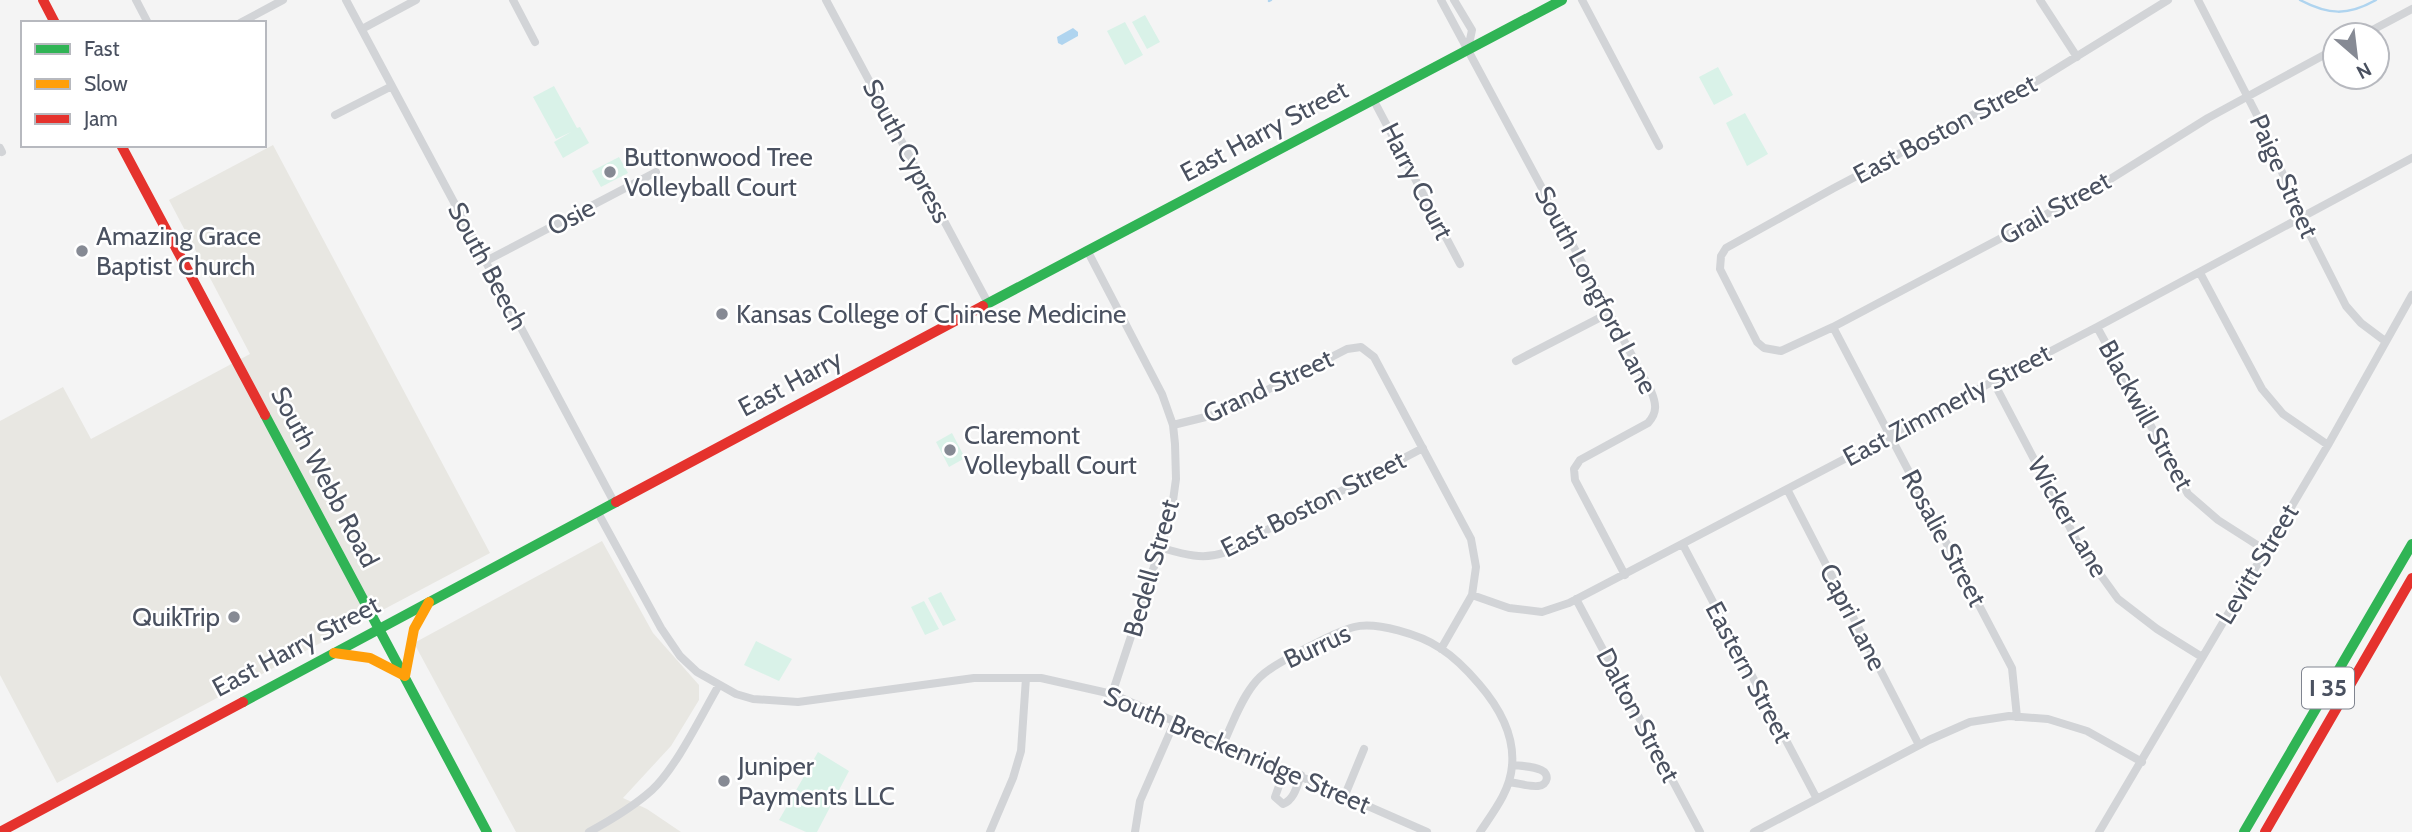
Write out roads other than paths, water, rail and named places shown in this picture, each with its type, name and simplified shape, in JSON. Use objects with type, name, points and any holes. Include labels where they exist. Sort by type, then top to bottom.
[{"type":"main road","points":[[43,0],[54,21]]},
{"type":"main road","name":"East Harry Street","points":[[988,303],[1562,0]]},
{"type":"main road","name":"South Webb Road","points":[[122,147],[487,832]]},
{"type":"main road","name":"East Harry","points":[[614,502],[988,303]]},
{"type":"main road","name":"East Harry Street","points":[[0,832],[614,502]]},
{"type":"main road","name":"I 35","points":[[2244,832],[2412,544]]},
{"type":"main road","name":"I 35","points":[[2265,832],[2412,578]]},
{"type":"main road","points":[[334,653],[370,658],[405,676],[414,629],[429,602]]},
{"type":"street","points":[[136,0],[147,21]]},
{"type":"street","points":[[244,21],[283,0]]},
{"type":"street","name":"South Beech","points":[[346,0],[614,502]]},
{"type":"street","points":[[362,29],[416,0]]},
{"type":"street","points":[[513,0],[535,42]]},
{"type":"street","name":"South Cypress","points":[[826,0],[988,303]]},
{"type":"street","name":"South Longford Lane","points":[[1441,0],[1651,391],[1656,408],[1654,417],[1580,460],[1574,469],[1576,480],[1625,575]]},
{"type":"street","name":"South Longford Lane","points":[[1454,0],[1472,30],[1468,49]]},
{"type":"street","points":[[1582,0],[1659,145]]},
{"type":"street","points":[[2040,0],[2077,57]]},
{"type":"street","name":"East Boston Street","points":[[1769,350],[1757,342],[1720,269],[1721,256],[1733,242],[2038,81],[2168,0]]},
{"type":"street","name":"Paige Street","points":[[2198,0],[2262,125],[2301,216],[2346,306],[2361,323],[2385,341]]},
{"type":"street","points":[[2389,21],[2412,9]]},
{"type":"street","name":"Grail Street","points":[[1769,350],[1781,351],[1833,327],[2096,188],[2208,118],[2321,56]]},
{"type":"street","points":[[335,115],[392,86]]},
{"type":"street","name":"Harry Court","points":[[1373,99],[1460,264]]},
{"type":"street","name":"East Zimmerly Street","points":[[1472,595],[1509,608],[1542,612],[1576,599],[2200,273],[2412,158]]},
{"type":"street","name":"Osie","points":[[486,261],[656,172]]},
{"type":"street","name":"Bedell Street","points":[[1087,250],[1162,394],[1173,425],[1176,461],[1174,497],[1162,548],[1112,694]]},
{"type":"street","points":[[2200,273],[2262,389],[2283,414],[2328,445]]},
{"type":"street","name":"Levitt Street","points":[[2099,832],[2328,445],[2412,295]]},
{"type":"street","points":[[1516,361],[1609,313]]},
{"type":"street","name":"Rosalie Street","points":[[1833,327],[2012,668],[2017,717]]},
{"type":"street","name":"Blackwill Street","points":[[2097,327],[2188,494],[2218,520],[2265,550]]},
{"type":"street","name":"Grand Street","points":[[1173,425],[1222,413],[1348,349],[1364,349],[1374,357],[1423,448]]},
{"type":"street","name":"Wicker Lane","points":[[1993,381],[2079,545],[2118,599],[2157,629],[2202,657]]},
{"type":"street","points":[[1423,448],[1471,539],[1476,567],[1472,595],[1441,649]]},
{"type":"street","name":"East Boston Street","points":[[1162,548],[1194,556],[1223,553],[1423,448]]},
{"type":"street","name":"Capri Lane","points":[[1787,489],[1919,745]]},
{"type":"street","name":"South Breckenridge Street","points":[[597,511],[661,628],[680,656],[696,672],[752,699],[798,702],[974,678],[1041,678],[1112,694],[1301,775],[1421,831]]},
{"type":"street","name":"Eastern Street","points":[[1683,545],[1816,799]]},
{"type":"street","name":"Dalton Street","points":[[1576,599],[1700,832]]},
{"type":"street","name":"Burrus","points":[[1224,742],[1241,704],[1255,683],[1272,667],[1329,636],[1356,626],[1385,626],[1441,649],[1471,674],[1492,699],[1508,732],[1512,748],[1509,782],[1480,832]]},
{"type":"street","points":[[990,832],[1013,778],[1021,751],[1026,678]]},
{"type":"street","points":[[589,832],[616,817],[654,788],[678,755],[719,685]]},
{"type":"street","points":[[1754,832],[1919,745],[1970,722],[2017,717],[2048,719],[2087,731],[2141,762]]},
{"type":"street","points":[[1135,832],[1140,801],[1175,721]]},
{"type":"street","points":[[1345,795],[1364,749]]},
{"type":"street","points":[[1509,782],[1538,786],[1545,783],[1547,777],[1540,769],[1512,765]]},
{"type":"street","points":[[1285,769],[1275,797],[1283,804],[1293,795],[1301,775]]},
{"type":"street","points":[[1400,832],[1404,822]]},
{"type":"water","points":[[1073,28],[1078,32],[1078,36],[1062,45],[1058,43],[1057,37]]},
{"type":"waterway","points":[[2300,0],[2320,9],[2338,12],[2356,9],[2376,0]]},
{"type":"place","name":"Buttonwood Tree Volleyball Court","points":[[610,172]]},
{"type":"place","name":"Amazing Grace Baptist Church","points":[[82,251]]},
{"type":"place","name":"Kansas College of Chinese Medicine","points":[[722,314]]},
{"type":"place","name":"Claremont Volleyball Court","points":[[950,450]]},
{"type":"place","name":"QuikTrip","points":[[234,617]]},
{"type":"place","name":"Juniper Payments LLC","points":[[724,781]]}]
